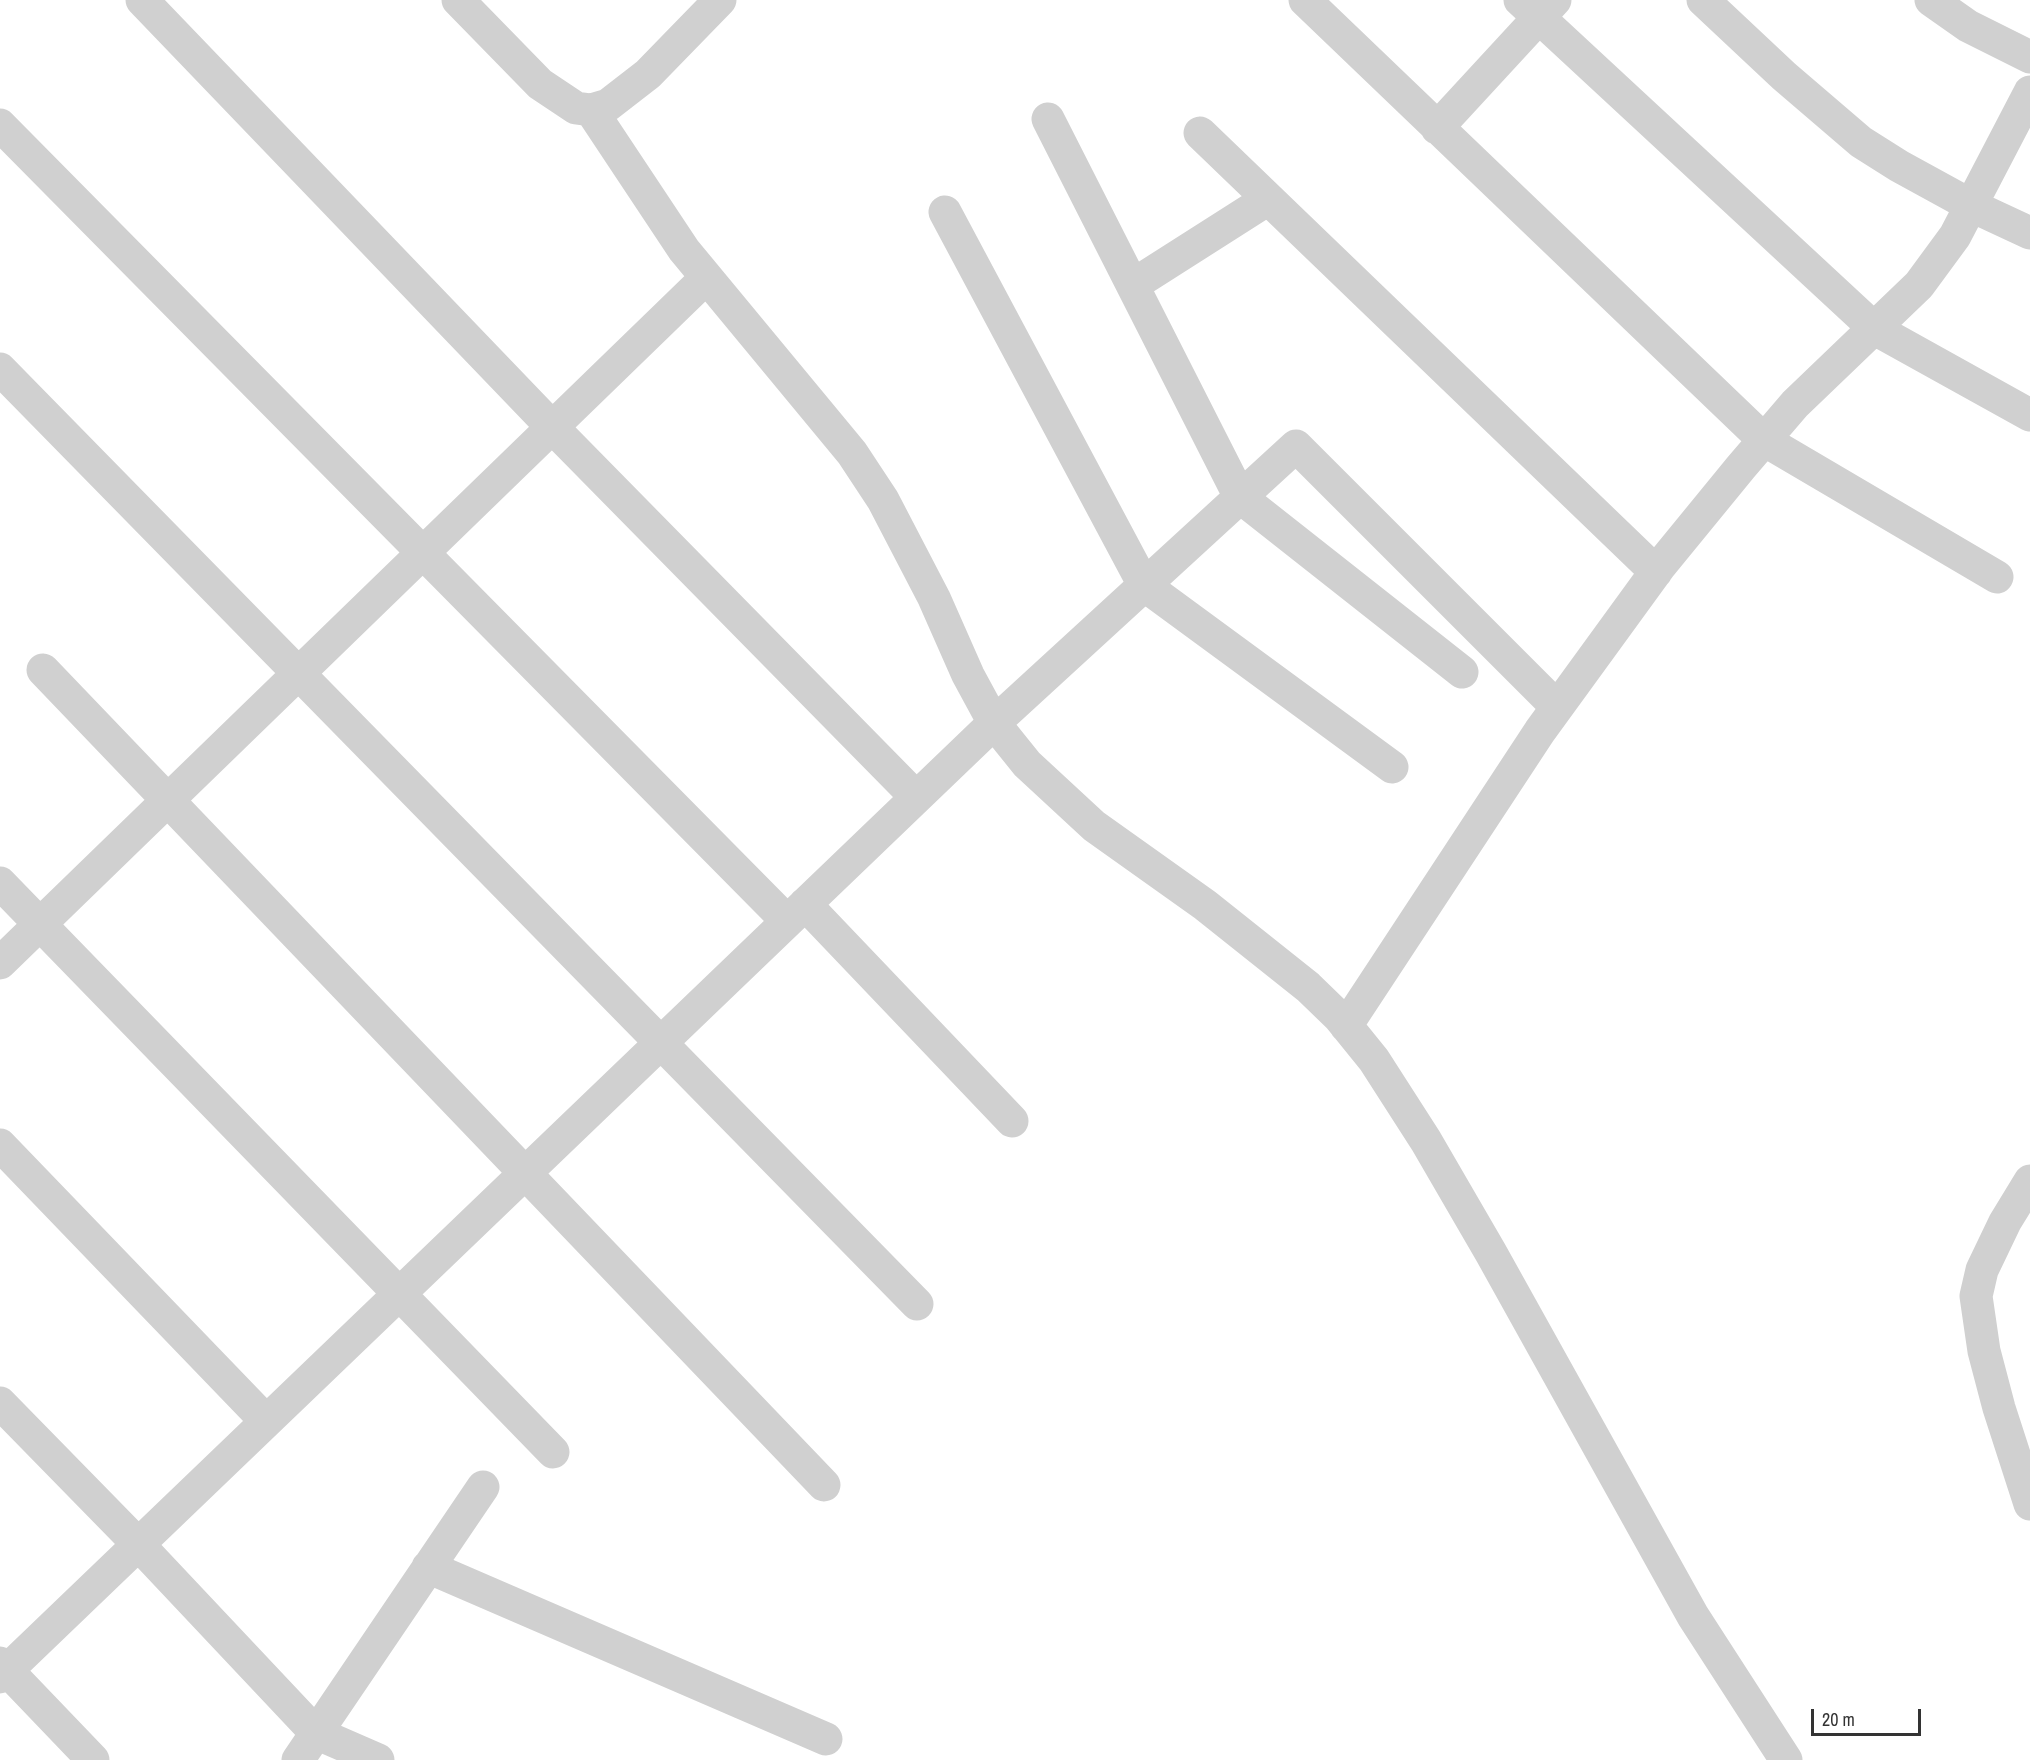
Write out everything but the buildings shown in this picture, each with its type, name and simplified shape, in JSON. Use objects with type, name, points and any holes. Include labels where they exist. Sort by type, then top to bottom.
[{"type":"street","points":[[142,0],[553,428],[916,796]]},
{"type":"street","points":[[458,0],[540,84],[576,108],[591,110],[608,105],[641,80],[720,0]]},
{"type":"street","points":[[1305,0],[1764,440],[1997,577]]},
{"type":"street","points":[[1703,0],[1784,76],[1862,142],[1899,166],[1972,206],[2030,234]]},
{"type":"street","points":[[1931,0],[1968,26],[2030,57]]},
{"type":"street","points":[[1437,128],[1538,6],[1875,329],[2030,415]]},
{"type":"street","points":[[1346,1026],[1557,707],[1656,572],[1795,404],[1919,285],[1955,236],[2030,92]]},
{"type":"street","points":[[591,110],[656,210],[706,278],[852,453],[883,500],[934,598],[968,675],[994,723],[1027,764],[1094,826],[1196,899],[1308,987],[1346,1026],[1380,1069],[1426,1141],[1693,1616],[1786,1760]]},
{"type":"street","points":[[1048,119],[1240,497],[1462,672]]},
{"type":"street","points":[[0,125],[424,552],[1012,1121]]},
{"type":"street","points":[[1200,132],[1656,572]]},
{"type":"street","points":[[1133,285],[1268,199]]},
{"type":"street","points":[[945,212],[1144,585],[1392,767]]},
{"type":"street","points":[[0,963],[706,278]]},
{"type":"street","points":[[0,369],[917,1304]]},
{"type":"street","points":[[93,1760],[2,1670],[138,1544],[916,796],[1296,446],[1557,707]]},
{"type":"street","points":[[43,670],[824,1485]]},
{"type":"street","points":[[0,883],[553,1452]]},
{"type":"street","points":[[0,1145],[267,1420]]},
{"type":"street","points":[[2030,1181],[2004,1222],[1982,1270],[1976,1296],[1984,1351],[1999,1408],[2030,1504]]},
{"type":"street","points":[[0,1403],[138,1544],[315,1733],[378,1760]]},
{"type":"street","points":[[298,1760],[483,1487]]},
{"type":"street","points":[[428,1568],[826,1739]]}]
